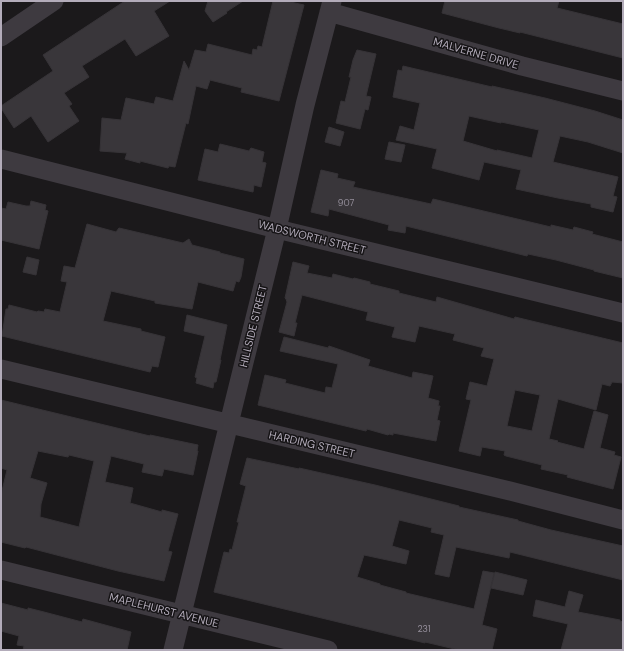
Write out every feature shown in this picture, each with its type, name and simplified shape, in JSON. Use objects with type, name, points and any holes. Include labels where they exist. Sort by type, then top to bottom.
[{"type":"street","points":[[1,37],[54,1]]},
{"type":"street","name":"MALVERNE DRIVE","points":[[330,7],[522,66],[623,90]]},
{"type":"street","name":"HILLSIDE STREET","points":[[173,650],[330,7]]},
{"type":"street","name":"WADSWORTH STREET","points":[[1,160],[623,312]]},
{"type":"street","name":"HARDING STREET","points":[[1,369],[510,491],[623,520]]},
{"type":"street","name":"MAPLEHURST AVENUE","points":[[1,570],[328,650]]},
{"type":"building","points":[[125,1],[170,1],[154,11],[169,36],[136,56],[125,39],[82,66],[89,77],[64,93],[72,104],[69,106],[79,121],[48,142],[31,116],[14,128],[1,106],[53,71],[43,55]]},
{"type":"building","points":[[208,1],[243,1],[213,22],[205,11]]},
{"type":"building","points":[[273,1],[286,1],[304,5],[279,101],[241,92],[242,88],[210,80],[207,89],[196,86],[188,124],[186,123],[175,167],[169,166],[168,168],[125,159],[127,153],[100,151],[102,118],[121,120],[126,98],[154,104],[156,97],[173,101],[184,61],[189,70],[195,50],[206,52],[208,44],[252,55],[253,49],[257,50],[258,46],[262,47]]},
{"type":"building","points":[[445,1],[559,1],[557,8],[623,24],[623,58],[442,13]]},
{"type":"building","points":[[357,50],[376,54],[366,96],[371,97],[368,110],[365,109],[360,129],[336,123],[341,101],[345,102],[351,77],[349,77]]},
{"type":"building","points":[[403,66],[545,98],[623,120],[623,153],[588,142],[560,136],[553,162],[618,177],[613,196],[617,197],[613,212],[591,207],[591,204],[516,189],[521,170],[484,162],[479,180],[432,168],[437,149],[396,140],[400,126],[414,130],[420,103],[393,97],[398,70],[402,71]],"holes":[[[469,116],[539,130],[532,158],[497,151],[463,141]]]},
{"type":"building","points":[[329,127],[344,132],[340,146],[325,142]]},
{"type":"building","points":[[389,142],[405,145],[401,162],[385,159]]},
{"type":"building","points":[[220,144],[249,151],[251,148],[264,152],[262,162],[266,163],[261,187],[254,185],[253,192],[198,180],[205,149],[218,152]]},
{"type":"building","points":[[321,170],[338,174],[337,178],[355,182],[353,187],[431,204],[433,199],[551,227],[551,225],[573,230],[574,227],[593,232],[592,234],[623,242],[623,278],[556,260],[528,254],[527,256],[406,226],[405,233],[388,230],[389,225],[329,209],[328,216],[311,212]]},
{"type":"building","points":[[31,201],[46,205],[45,210],[48,211],[39,249],[1,240],[1,208],[6,209],[8,202],[30,206]]},
{"type":"building","points":[[87,224],[116,232],[119,228],[183,243],[189,239],[192,245],[244,259],[241,277],[239,282],[236,281],[233,291],[198,282],[192,309],[155,303],[155,301],[111,291],[103,321],[141,329],[141,331],[165,337],[158,367],[152,366],[150,372],[2,336],[6,309],[8,309],[9,305],[37,312],[44,312],[45,309],[60,312],[67,282],[61,281],[64,266],[75,268]]},
{"type":"building","points":[[27,257],[39,260],[36,275],[23,272]]},
{"type":"building","points":[[293,262],[309,266],[307,273],[332,278],[333,274],[354,278],[370,282],[370,284],[399,291],[399,293],[436,302],[437,297],[514,319],[515,317],[623,343],[623,383],[612,382],[610,386],[602,384],[596,410],[558,399],[549,439],[584,449],[594,411],[608,415],[600,448],[615,452],[614,455],[621,457],[613,489],[567,477],[568,475],[541,469],[542,465],[504,455],[505,451],[482,447],[480,456],[459,451],[471,400],[466,399],[470,382],[487,386],[494,359],[481,356],[484,348],[453,340],[455,334],[419,326],[415,342],[392,337],[395,327],[366,320],[368,312],[302,295],[295,323],[297,323],[294,336],[279,332],[287,302],[285,298]],"holes":[[[515,390],[540,395],[532,431],[507,426]]]},
{"type":"building","points":[[187,315],[227,325],[221,360],[216,382],[214,382],[213,388],[196,383],[197,378],[195,377],[205,336],[184,331]]},
{"type":"building","points":[[284,337],[328,348],[329,346],[370,360],[368,366],[412,378],[413,372],[433,376],[428,398],[439,401],[438,406],[440,406],[437,420],[440,421],[436,441],[393,433],[393,435],[388,435],[367,429],[366,431],[258,405],[265,375],[286,380],[285,383],[325,393],[326,387],[332,388],[338,364],[280,351]]},
{"type":"building","points":[[1,400],[150,436],[198,445],[193,475],[164,469],[162,476],[142,472],[144,464],[111,456],[105,482],[133,488],[130,503],[162,512],[162,510],[178,514],[168,551],[172,552],[164,581],[1,542],[1,495],[7,470],[1,468]],"holes":[[[38,451],[68,457],[69,455],[94,461],[79,527],[40,517],[41,504],[47,483],[30,478]]]},
{"type":"building","points":[[247,458],[375,485],[459,507],[518,520],[551,530],[623,546],[623,580],[510,552],[509,558],[456,547],[449,577],[435,574],[444,535],[431,532],[432,528],[399,520],[392,546],[409,551],[406,564],[364,555],[357,577],[406,593],[474,609],[483,571],[494,573],[482,625],[497,629],[492,650],[459,650],[425,643],[214,592],[224,552],[229,553],[230,549],[232,550],[239,522],[237,522],[246,486],[240,484]]},
{"type":"building","points":[[495,572],[527,580],[523,595],[491,588]]},
{"type":"building","points":[[569,591],[583,595],[578,612],[620,620],[623,622],[623,650],[561,650],[568,624],[533,616],[536,600],[565,607]]},
{"type":"building","points":[[1,603],[28,610],[28,608],[82,622],[83,619],[131,632],[127,650],[23,650],[24,646],[17,645],[19,636],[1,631]]}]
